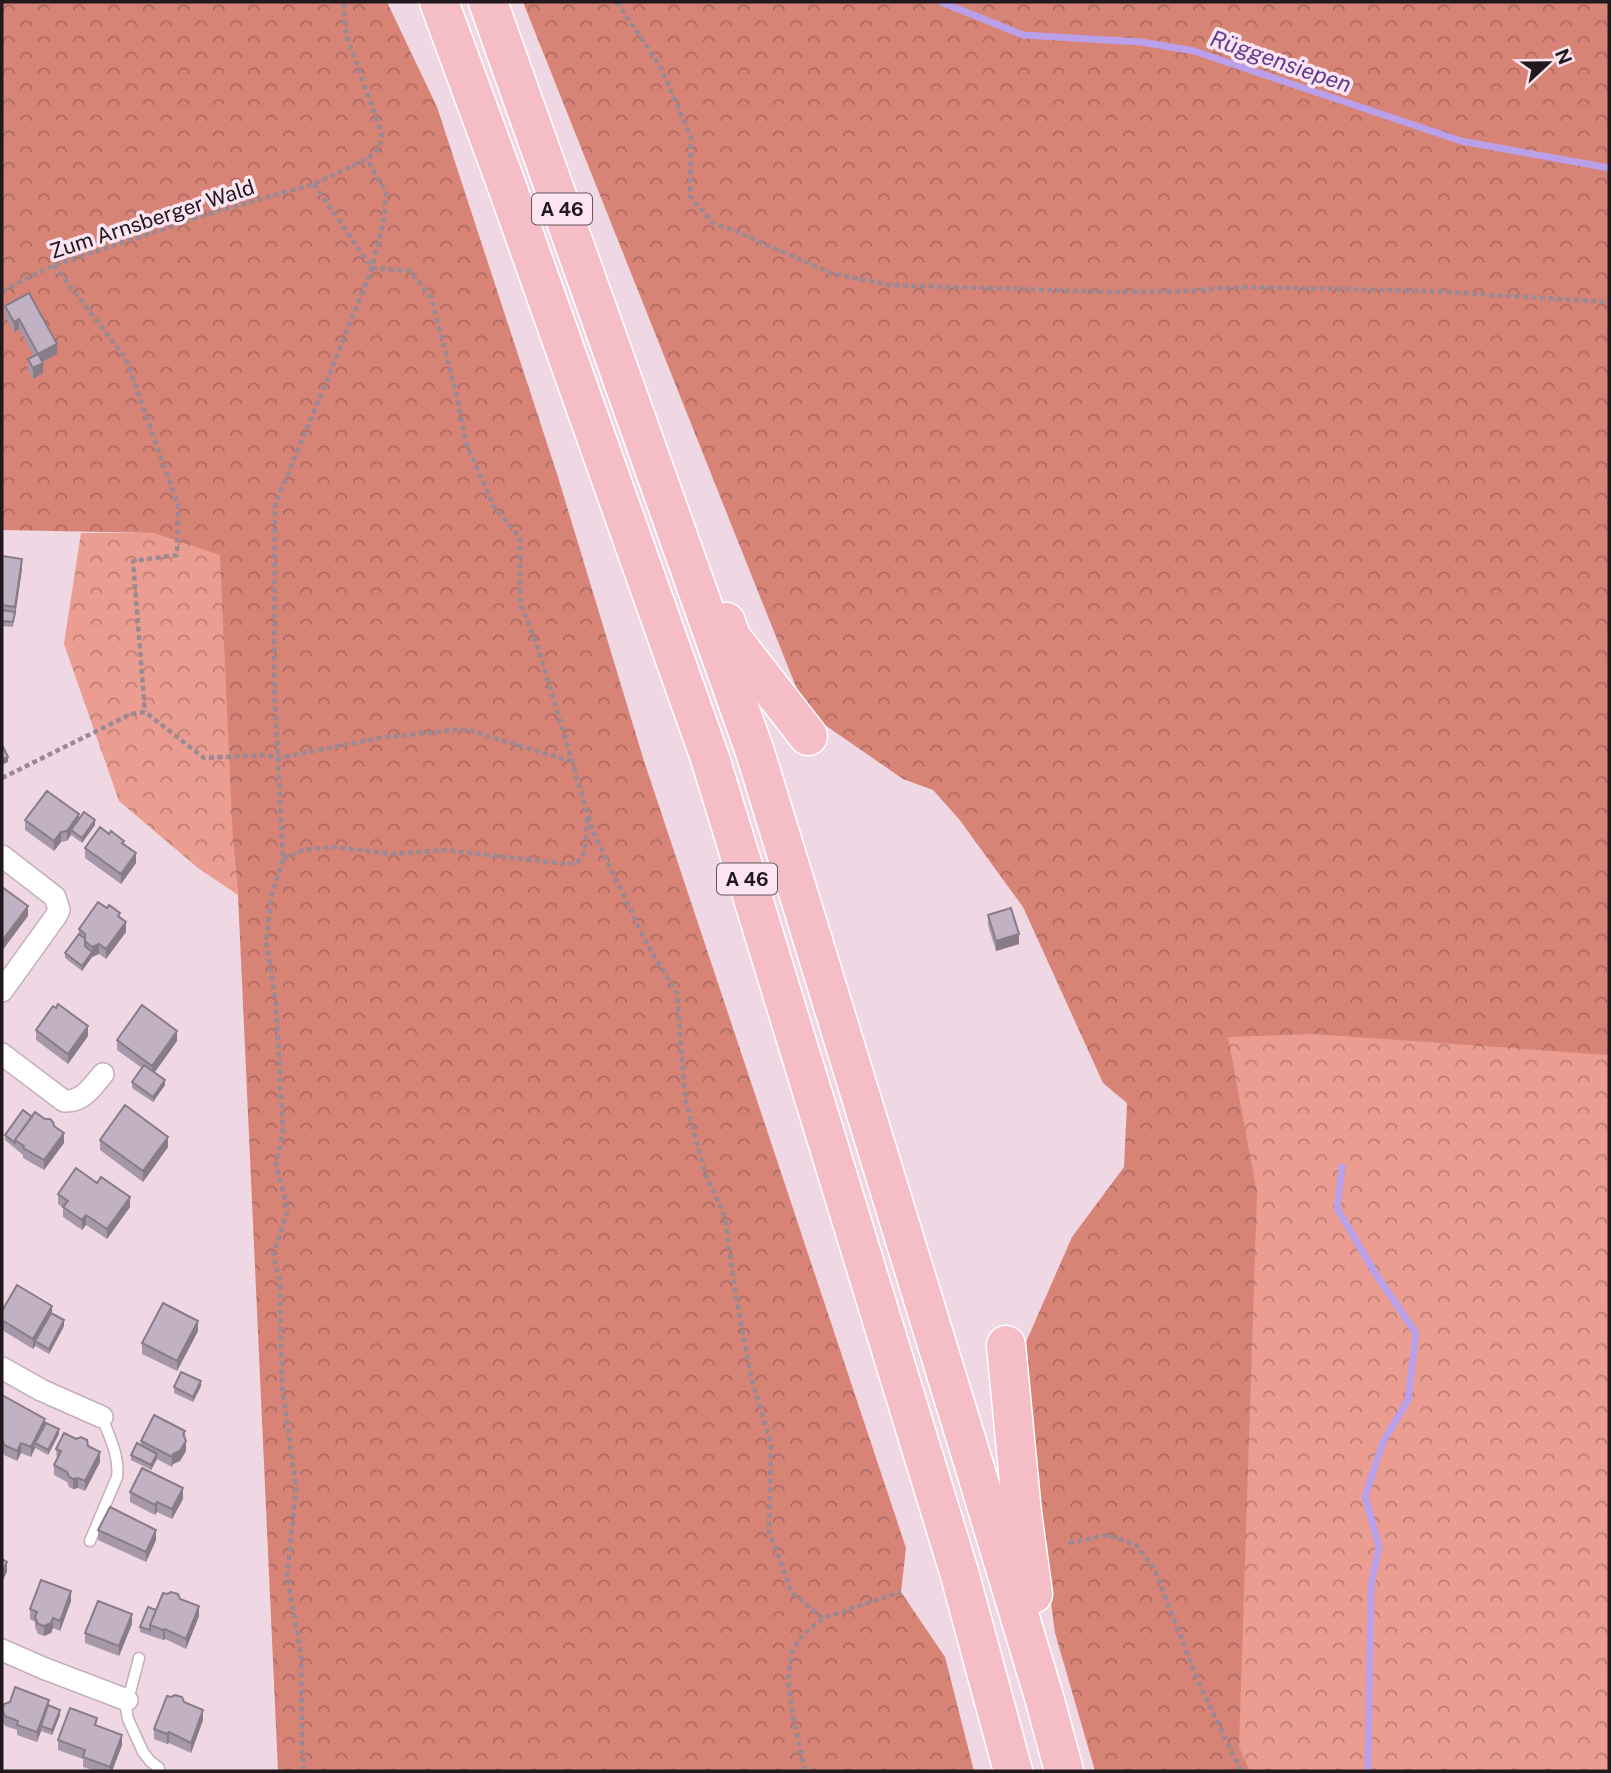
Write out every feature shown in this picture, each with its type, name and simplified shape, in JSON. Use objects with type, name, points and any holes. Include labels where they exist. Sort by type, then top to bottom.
[{"type":"highway","name":"A 46","points":[[439,2],[514,205],[710,758],[959,1572],[1013,1771]]},
{"type":"highway","name":"A 46","points":[[488,2],[755,752],[966,1438],[1044,1697],[1063,1771]]},
{"type":"highway","points":[[636,415],[669,465],[731,637],[808,736]]},
{"type":"highway","points":[[1006,1345],[1022,1513],[1044,1697]]},
{"type":"street","points":[[2,856],[55,897],[59,910],[2,991]]},
{"type":"street","points":[[2,1054],[64,1101],[78,1100],[88,1093],[103,1074]]},
{"type":"street","points":[[2,1368],[41,1390],[102,1417]]},
{"type":"street","points":[[2,1650],[127,1700]]},
{"type":"lane","points":[[90,1541],[118,1470],[102,1417]]},
{"type":"lane","points":[[139,1658],[126,1708],[143,1752],[159,1768]]},
{"type":"path","points":[[304,1771],[301,1653],[287,1576],[296,1488],[282,1385],[280,1283],[273,1254],[288,1210],[276,1165],[283,1132],[276,1004],[266,940],[271,898],[283,859],[274,683],[275,505],[372,268],[384,219],[386,192],[367,159],[379,149],[382,134],[346,34],[344,2]]},
{"type":"path","points":[[617,2],[661,68],[691,137],[690,196],[713,223],[831,273],[889,285],[1115,292],[1242,287],[1429,292],[1609,302]]},
{"type":"path","name":"Zum Arnsberger Wald","points":[[2,291],[54,265],[215,212],[314,184],[367,159]]},
{"type":"path","points":[[314,184],[372,268]]},
{"type":"path","points":[[54,265],[126,359],[178,505],[177,555],[133,561],[145,712]]},
{"type":"path","points":[[372,268],[410,271],[431,297],[457,396],[466,443],[493,505],[520,538],[520,602],[539,651],[593,832],[648,946],[677,993],[685,1099],[705,1173],[725,1217],[751,1377],[771,1444],[769,1532],[792,1593],[823,1618]]},
{"type":"path","points":[[2,778],[131,714],[145,712],[204,758],[265,755],[278,758],[379,738],[465,729],[571,761]]},
{"type":"path","points":[[283,859],[303,850],[334,846],[392,854],[445,850],[577,863],[585,852],[587,814]]},
{"type":"path","points":[[1069,1544],[1108,1535],[1136,1545],[1154,1569],[1198,1681],[1241,1771]]},
{"type":"path","points":[[805,1771],[788,1678],[792,1652],[800,1638],[823,1618],[901,1592]]},
{"type":"green space","points":[[2,2],[387,2],[437,107],[558,477],[644,761],[906,1548],[901,1592],[945,1657],[974,1771],[278,1771],[238,895],[233,842],[154,533],[2,530]]},
{"type":"green space","points":[[523,2],[1609,2],[1609,1771],[1095,1771],[1055,1633],[1027,1420],[1023,1349],[1072,1237],[1124,1167],[1127,1103],[1103,1083],[1023,907],[959,819],[933,790],[903,779],[806,712]]},
{"type":"green space","points":[[81,533],[154,533],[220,555],[233,842],[238,895],[198,868],[119,801],[64,644]]},
{"type":"green space","points":[[1313,1034],[1609,1055],[1609,1771],[1250,1771],[1239,1747],[1257,1193],[1228,1037]]},
{"type":"building","points":[[29,293],[57,344],[38,354],[19,319],[14,322],[5,306]]},
{"type":"building","points":[[38,354],[43,363],[33,368],[28,359]]},
{"type":"building","points":[[2,556],[22,559],[15,607],[2,605]]},
{"type":"building","points":[[2,610],[15,612],[13,622],[2,621]]},
{"type":"building","points":[[2,748],[8,757],[2,760]]},
{"type":"building","points":[[47,791],[79,814],[67,831],[61,832],[54,841],[25,820]]},
{"type":"building","points":[[84,812],[95,820],[82,838],[71,830]]},
{"type":"building","points":[[100,827],[109,834],[111,831],[136,853],[121,874],[85,848]]},
{"type":"building","points":[[2,887],[28,906],[2,941]]},
{"type":"building","points":[[98,902],[107,908],[109,905],[120,913],[118,916],[126,922],[106,949],[99,944],[92,947],[85,941],[85,934],[79,929]]},
{"type":"building","points":[[1011,908],[1019,934],[996,941],[988,915]]},
{"type":"building","points":[[79,934],[85,939],[85,946],[92,952],[82,966],[65,953]]},
{"type":"building","points":[[58,1004],[88,1026],[68,1054],[36,1030],[53,1006],[56,1008]]},
{"type":"building","points":[[142,1005],[177,1031],[152,1066],[117,1040]]},
{"type":"building","points":[[144,1065],[165,1080],[153,1097],[132,1082]]},
{"type":"building","points":[[125,1105],[168,1137],[143,1171],[100,1140]]},
{"type":"building","points":[[23,1110],[32,1117],[15,1143],[5,1135]]},
{"type":"building","points":[[35,1112],[45,1119],[50,1119],[54,1126],[64,1133],[44,1160],[15,1140]]},
{"type":"building","points":[[76,1168],[97,1183],[101,1177],[130,1197],[107,1229],[86,1215],[82,1220],[63,1207],[68,1201],[58,1194]]},
{"type":"building","points":[[17,1285],[52,1306],[33,1339],[2,1320],[2,1311]]},
{"type":"building","points":[[163,1303],[198,1321],[177,1361],[142,1343]]},
{"type":"building","points":[[51,1313],[64,1320],[49,1349],[35,1341]]},
{"type":"building","points":[[181,1372],[201,1381],[193,1397],[174,1387]]},
{"type":"building","points":[[2,1395],[45,1419],[31,1447],[21,1443],[17,1451],[4,1445]]},
{"type":"building","points":[[154,1415],[185,1431],[183,1434],[186,1441],[172,1457],[141,1441]]},
{"type":"building","points":[[46,1423],[59,1429],[48,1450],[35,1443]]},
{"type":"building","points":[[64,1433],[76,1439],[81,1437],[87,1440],[88,1446],[100,1452],[85,1481],[69,1477],[67,1472],[54,1465],[61,1451],[56,1449]]},
{"type":"building","points":[[137,1443],[157,1454],[151,1465],[131,1455]]},
{"type":"building","points":[[142,1468],[183,1488],[172,1509],[157,1502],[155,1505],[130,1492]]},
{"type":"building","points":[[110,1507],[156,1530],[146,1552],[98,1530]]},
{"type":"building","points":[[2,1559],[7,1562],[2,1572]]},
{"type":"building","points":[[41,1580],[71,1591],[60,1621],[53,1618],[51,1623],[44,1626],[38,1624],[35,1617],[37,1612],[30,1609]]},
{"type":"building","points":[[163,1593],[178,1594],[180,1599],[199,1606],[186,1639],[150,1625]]},
{"type":"building","points":[[98,1601],[132,1614],[119,1646],[85,1633]]},
{"type":"building","points":[[148,1607],[156,1610],[150,1630],[140,1627]]},
{"type":"building","points":[[15,1687],[49,1700],[37,1732],[17,1725],[18,1721],[5,1716],[2,1710],[4,1704],[10,1702]]},
{"type":"building","points":[[175,1695],[203,1710],[191,1743],[169,1732],[167,1734],[154,1729],[167,1696]]},
{"type":"building","points":[[48,1705],[60,1710],[52,1730],[41,1726]]},
{"type":"building","points":[[70,1708],[97,1718],[95,1725],[122,1735],[110,1767],[83,1757],[85,1750],[58,1740]]},
{"type":"waterway","name":"Rüggensiepen","points":[[941,2],[1023,35],[1141,42],[1194,51],[1461,141],[1609,168]]},
{"type":"waterway","points":[[1342,1167],[1337,1208],[1375,1273],[1416,1333],[1408,1400],[1383,1442],[1365,1496],[1379,1547],[1371,1585],[1368,1771]]}]
